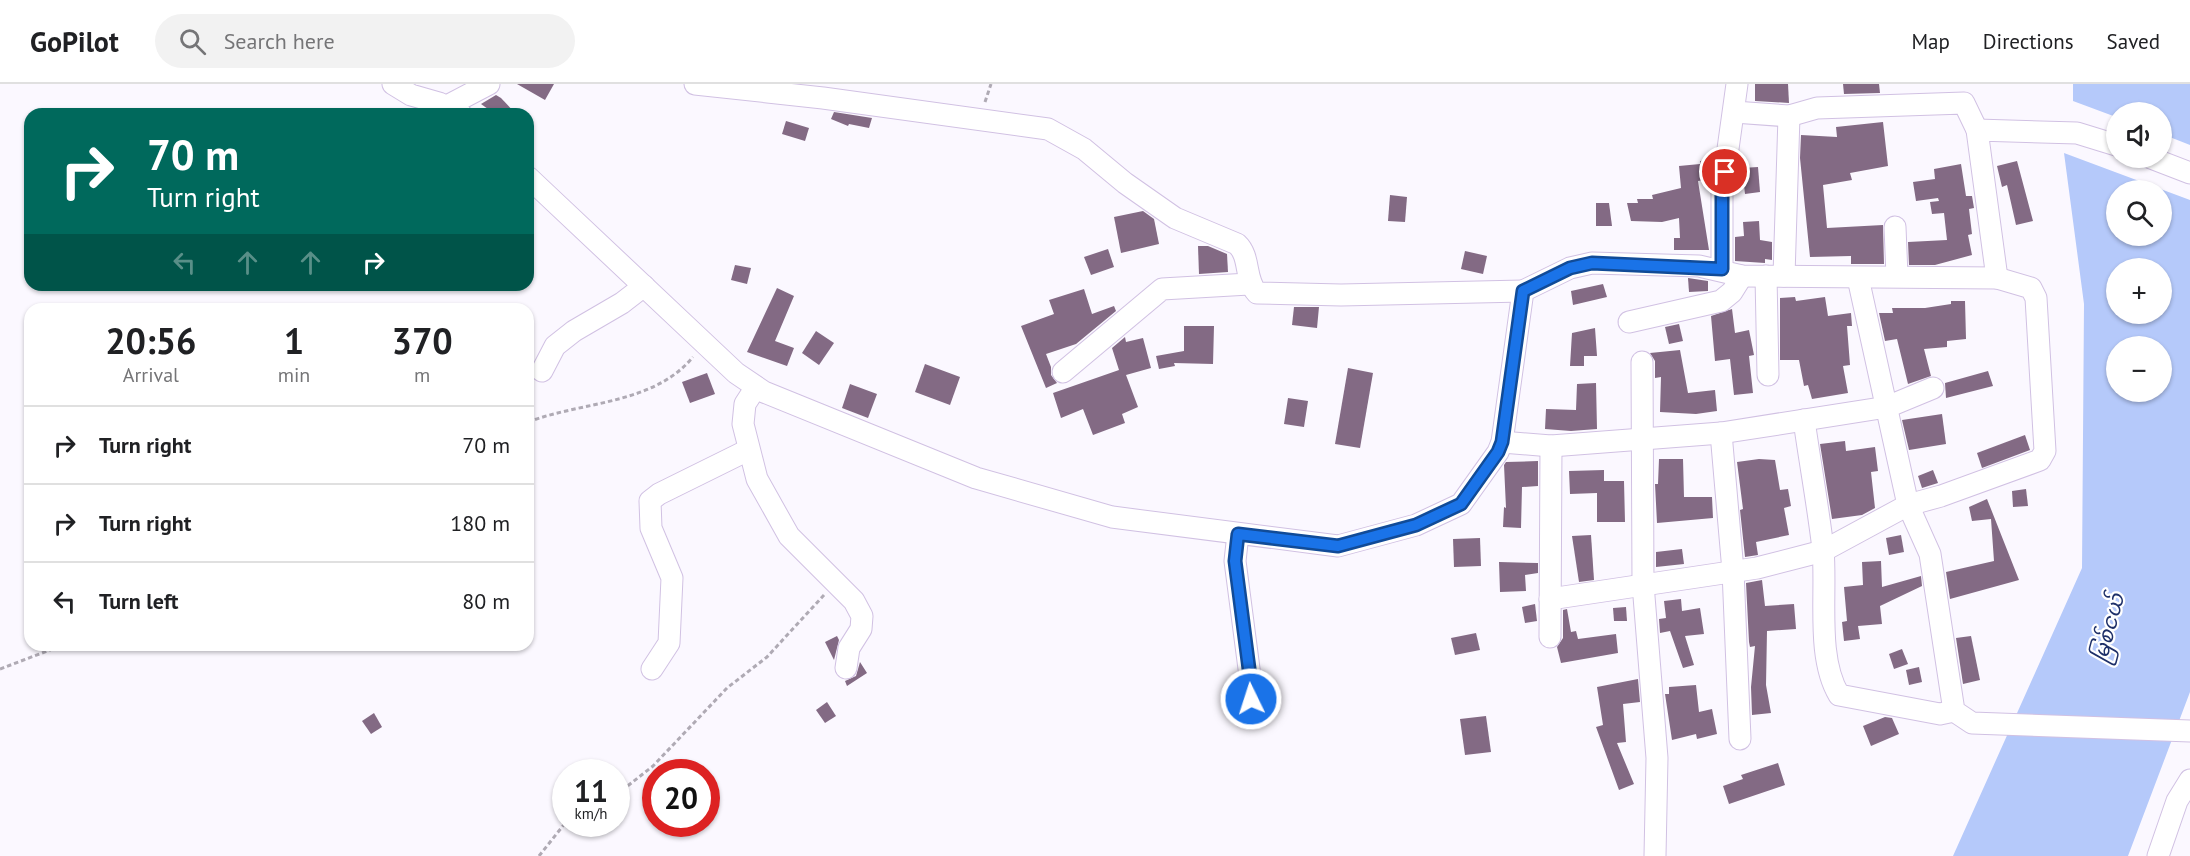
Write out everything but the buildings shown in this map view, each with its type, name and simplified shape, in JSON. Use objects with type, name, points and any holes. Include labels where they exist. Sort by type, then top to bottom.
[{"type":"street","points":[[393,84],[411,95],[448,108]]},
{"type":"street","points":[[457,108],[489,84]]},
{"type":"street","points":[[695,84],[823,98],[1048,129],[1084,148],[1125,183],[1175,218],[1237,244],[1243,249],[1250,284],[1257,293],[1269,295],[1523,291],[1570,268],[1592,263],[1722,269],[1742,276],[1997,278],[2031,288],[2036,298],[2044,456],[2022,467],[1908,505],[1823,551],[1733,571],[1550,599]]},
{"type":"street","points":[[1722,269],[1722,192],[1737,84]]},
{"type":"street","points":[[1734,112],[1788,116],[1817,108],[1964,103],[1977,130],[1997,278]]},
{"type":"street","points":[[1768,375],[1788,116]]},
{"type":"street","points":[[1977,130],[2077,133],[2106,142]]},
{"type":"street","points":[[2172,166],[2190,173]]},
{"type":"street","points":[[534,183],[711,349],[756,387],[834,422],[976,478],[1112,517],[1338,546],[1416,525],[1461,504],[1498,452],[1502,442],[1523,291]]},
{"type":"street","points":[[1895,227],[1897,276]]},
{"type":"street","points":[[1629,322],[1721,301],[1732,291],[1742,276]]},
{"type":"street","points":[[1858,278],[1908,505],[1930,554],[1963,717]]},
{"type":"street","points":[[1063,372],[1162,289],[1250,284]]},
{"type":"street","points":[[542,371],[555,346],[574,331],[622,303],[644,286]]},
{"type":"street","points":[[1641,362],[1643,584],[1657,758],[1655,856]]},
{"type":"street","points":[[756,387],[745,404],[743,424],[757,478],[789,536],[854,601],[862,616],[861,629],[849,648],[846,668]]},
{"type":"street","points":[[1502,442],[1551,446],[1721,433],[1887,407],[1933,388]]},
{"type":"street","points":[[1804,420],[1823,551],[1829,677],[1839,695],[1963,717],[2190,731]]},
{"type":"street","points":[[1721,433],[1733,571],[1740,739]]},
{"type":"street","points":[[1550,637],[1551,446]]},
{"type":"street","points":[[652,669],[669,643],[672,578],[651,528],[650,501],[659,494],[748,450]]},
{"type":"street","points":[[1238,534],[1235,561],[1251,699]]},
{"type":"street","points":[[2158,856],[2177,801],[2190,780]]},
{"type":"path","points":[[534,420],[547,415],[591,407],[663,384],[680,373],[694,356],[711,349]]},
{"type":"path","points":[[630,784],[653,766],[727,688],[767,657],[835,583]]},
{"type":"path","points":[[0,669],[47,651]]},
{"type":"path","points":[[539,856],[554,837]]},
{"type":"water","points":[[2073,84],[2190,84],[2190,145],[2172,138],[2172,102],[2106,102],[2106,113],[2073,101]]},
{"type":"water","name":"မြစ်ငယ်","points":[[2064,153],[2136,180],[2106,180],[2106,246],[2172,246],[2172,193],[2190,200],[2190,692],[2128,856],[1953,856],[2082,568],[2084,304]]},
{"type":"route","points":[[1251,699],[1235,561],[1238,534],[1338,546],[1416,525],[1461,504],[1498,452],[1502,442],[1523,291],[1570,268],[1592,263],[1699,266],[1722,269],[1722,192],[1725,172]]}]
